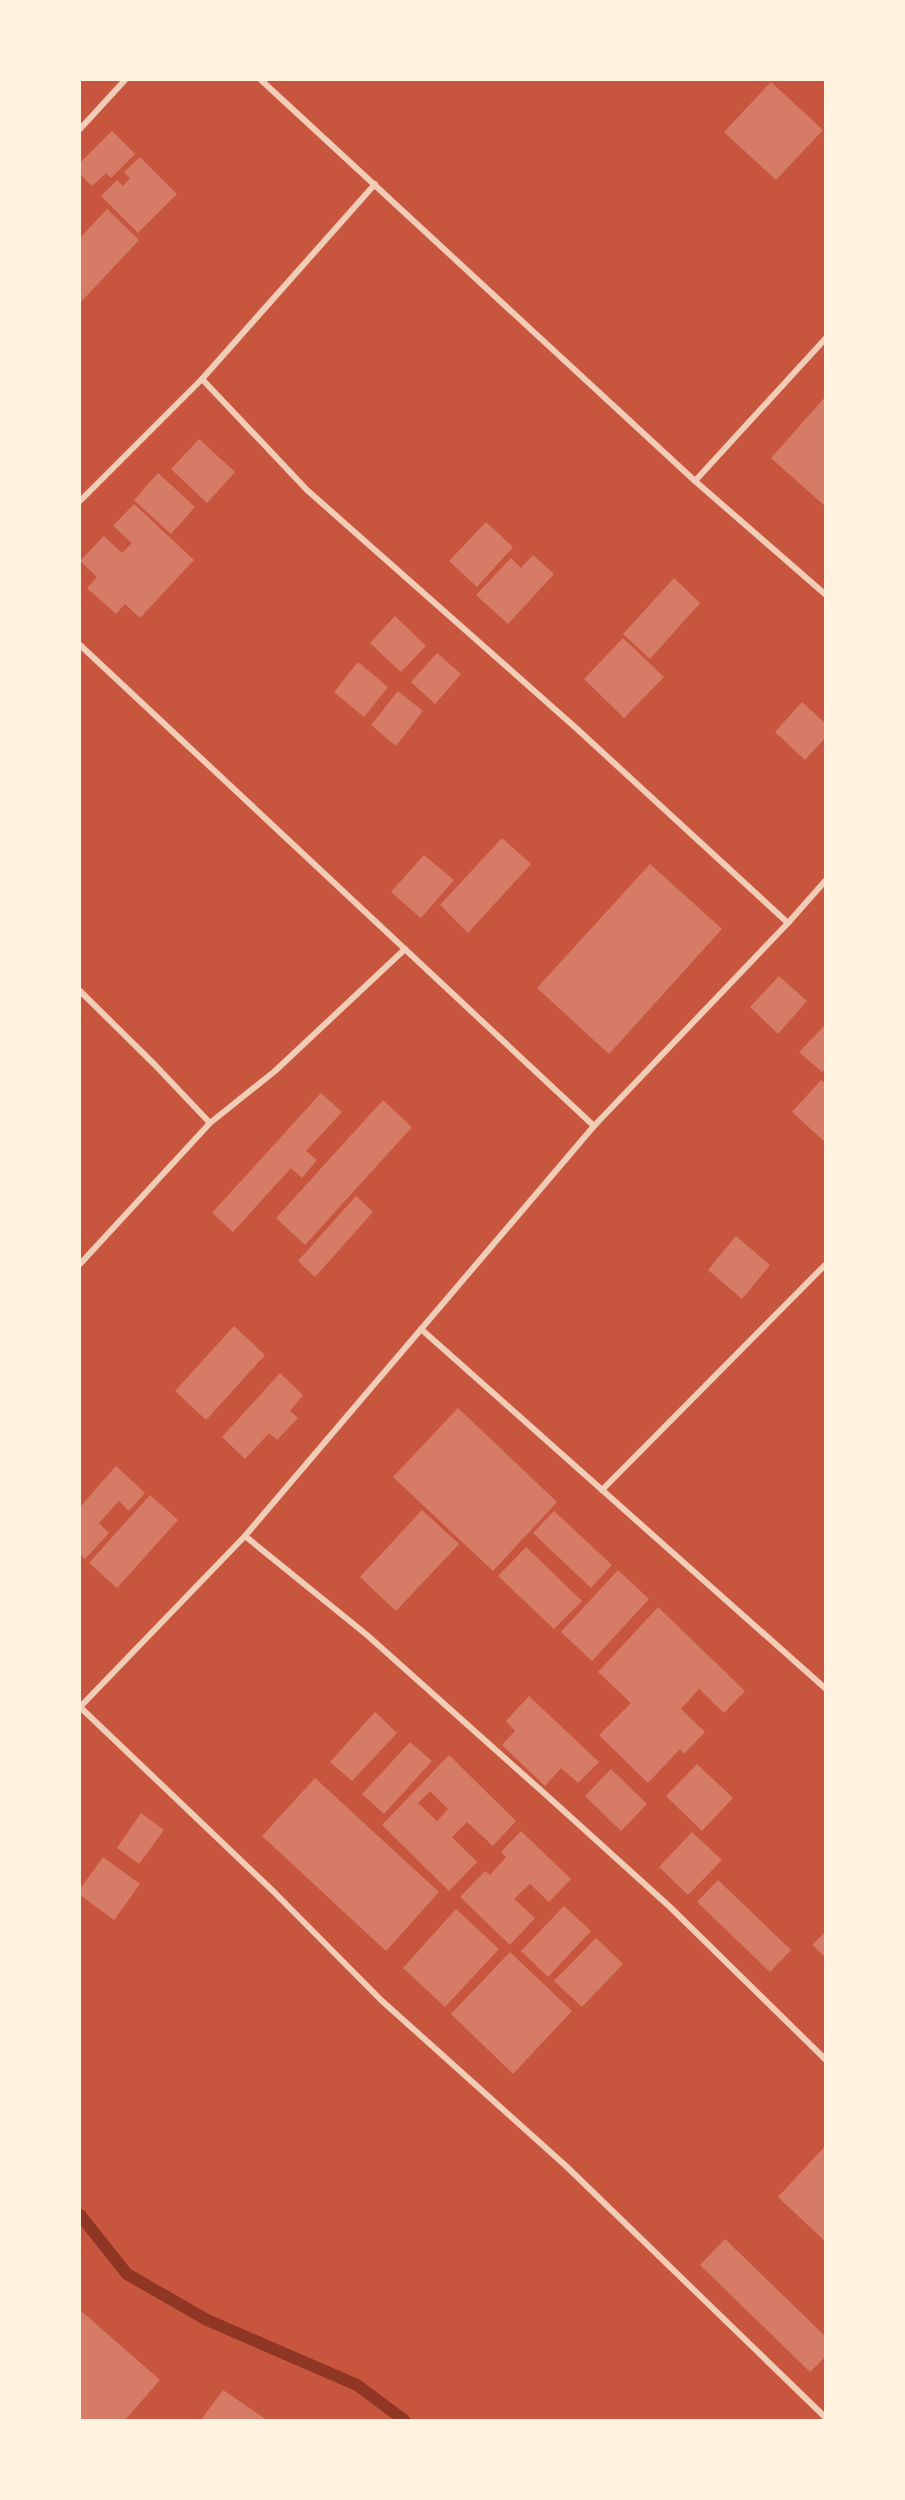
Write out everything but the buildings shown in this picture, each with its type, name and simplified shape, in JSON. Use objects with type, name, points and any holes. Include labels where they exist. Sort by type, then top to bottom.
[{"type":"street","points":[[80,129],[125,80]]},
{"type":"street","points":[[261,80],[695,481],[825,595]]},
{"type":"street","points":[[80,501],[202,379],[375,184]]},
{"type":"street","points":[[695,481],[825,338]]},
{"type":"street","points":[[202,379],[307,490],[576,728],[788,923]]},
{"type":"street","points":[[80,645],[594,1126]]},
{"type":"street","points":[[825,880],[788,923],[594,1126],[245,1536],[80,1707],[274,1892],[381,2000],[566,2166],[825,2418]]},
{"type":"street","points":[[80,1264],[210,1123],[275,1071],[405,949]]},
{"type":"street","points":[[80,991],[210,1123]]},
{"type":"street","points":[[602,1490],[825,1264]]},
{"type":"street","points":[[421,1329],[820,1682],[825,1689]]},
{"type":"street","points":[[245,1536],[367,1635],[670,1907],[825,2060]]},
{"type":"street","points":[[820,1682],[825,1676]]},
{"type":"waterway","points":[[80,2215],[127,2274],[207,2320],[357,2385],[404,2420]]}]
